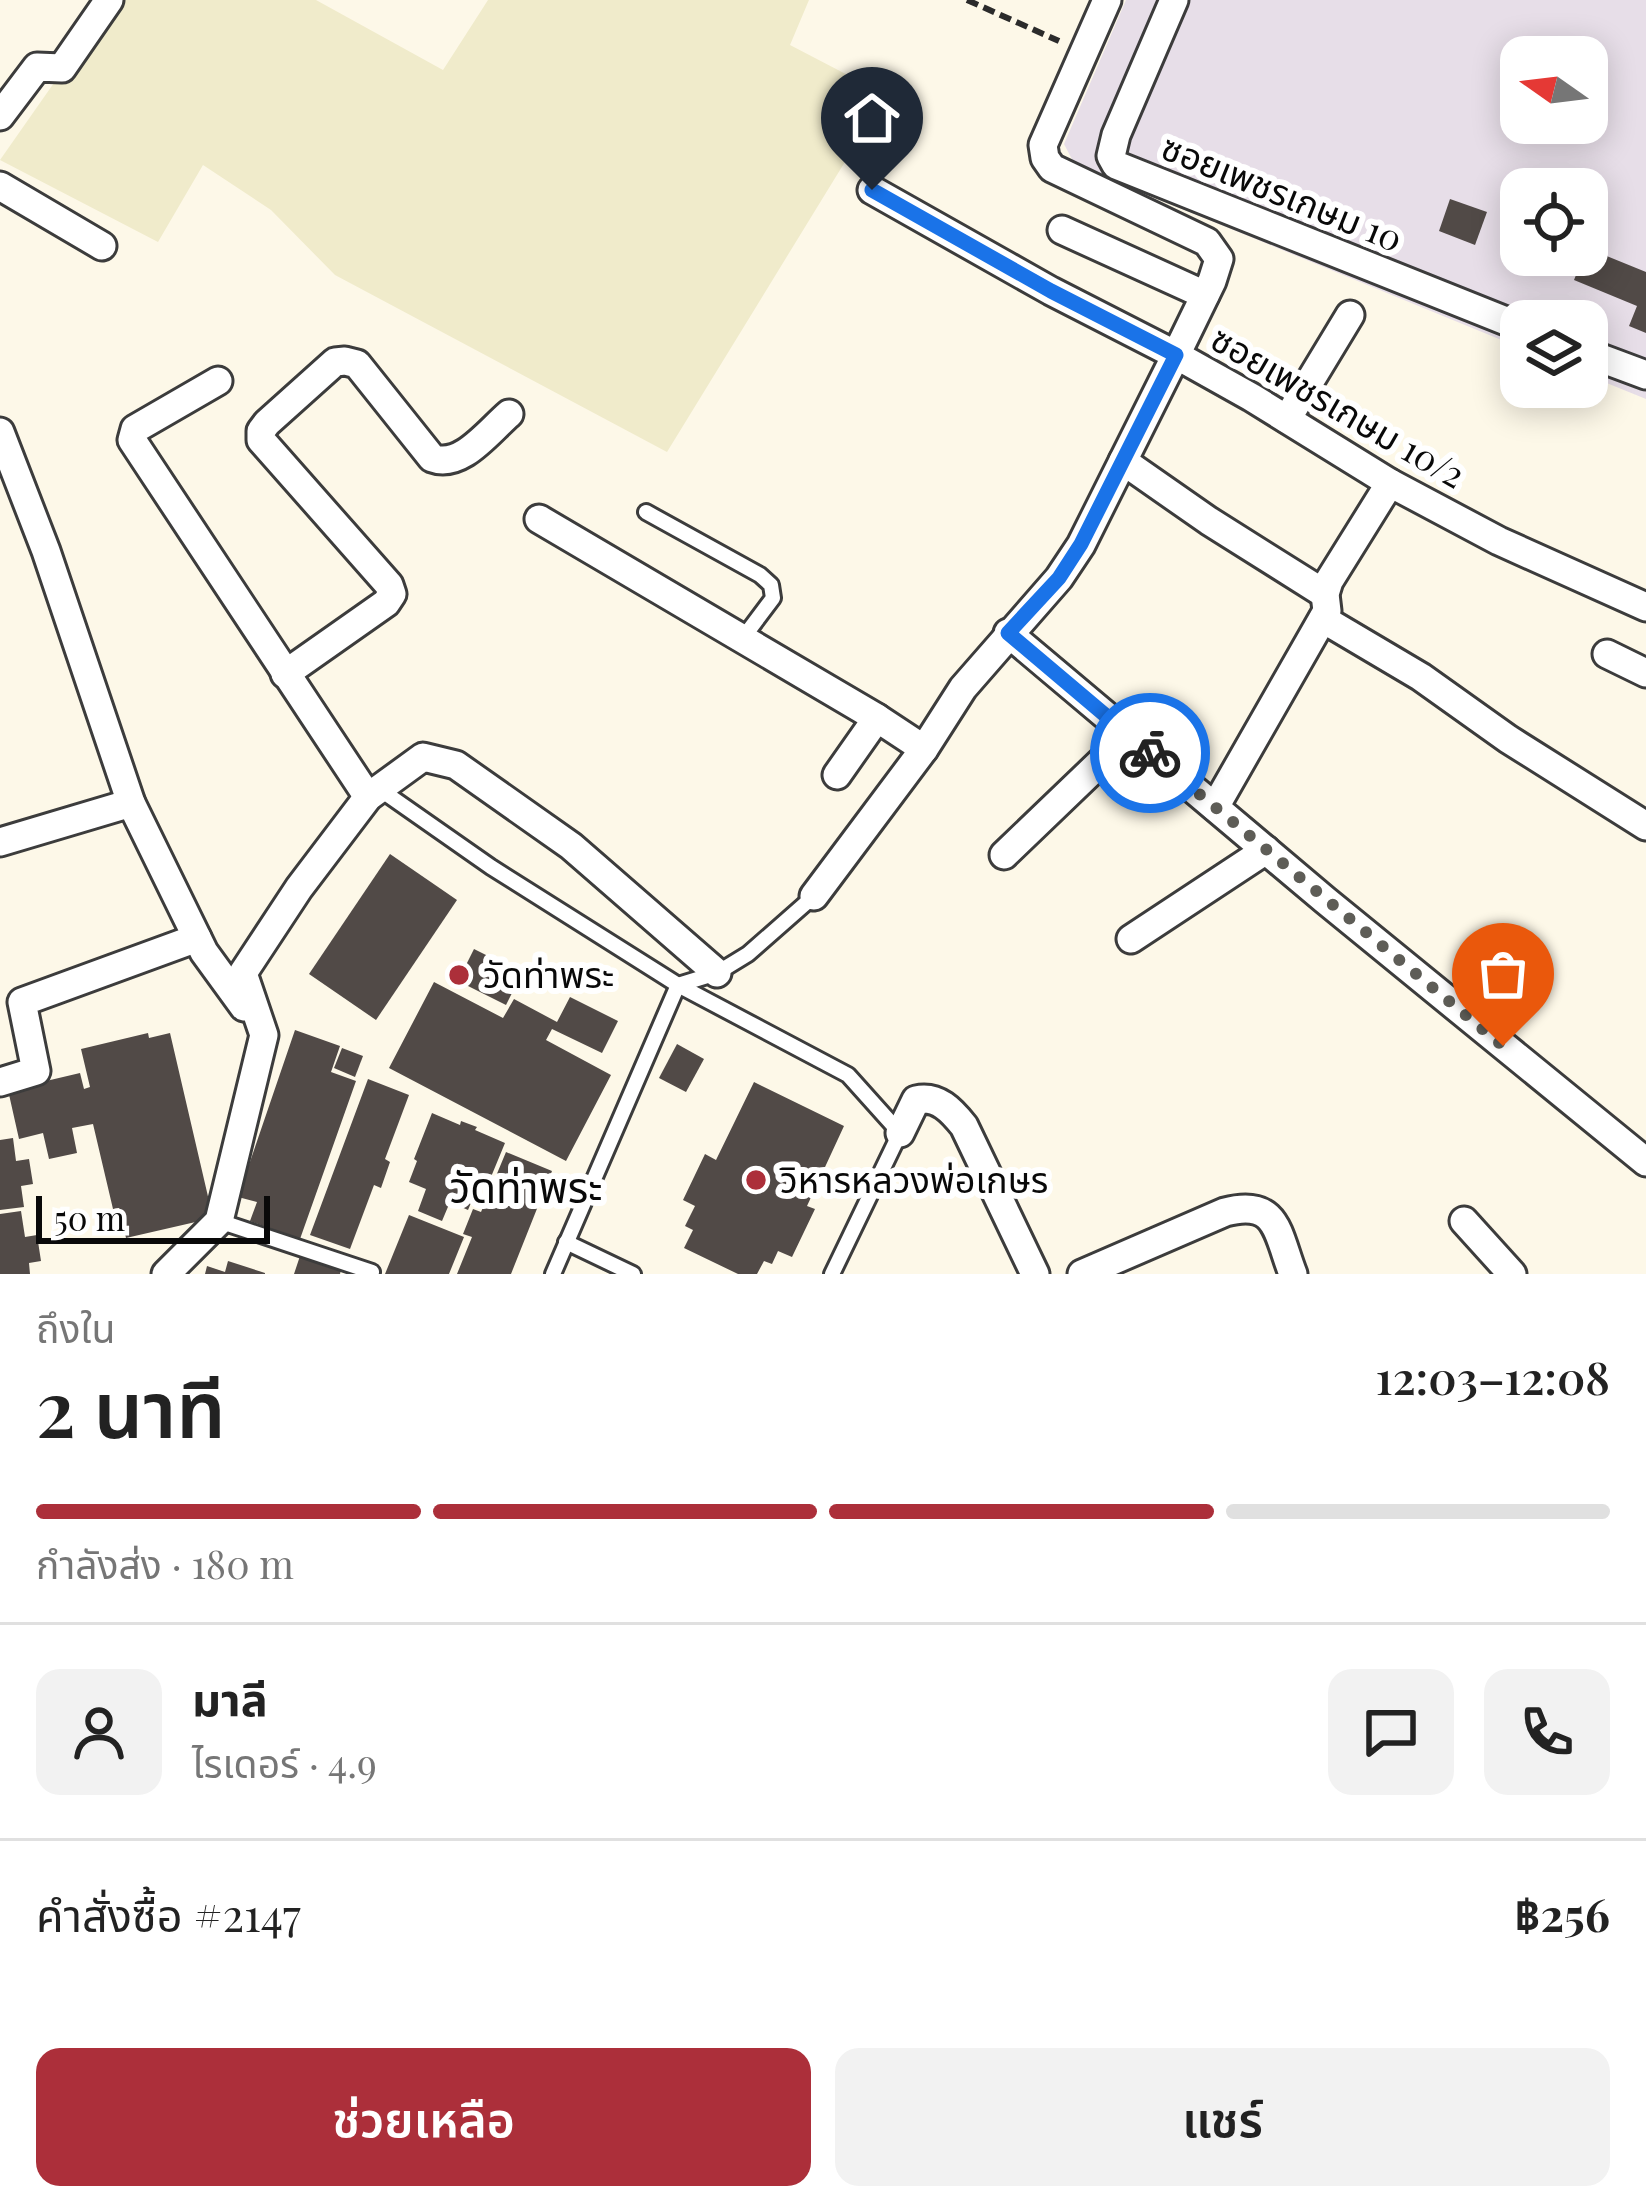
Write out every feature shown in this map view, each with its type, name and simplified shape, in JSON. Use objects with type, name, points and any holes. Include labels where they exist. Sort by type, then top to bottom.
[{"type":"street","points":[[0,116],[37,67],[62,68],[109,0]]},
{"type":"street","points":[[814,896],[963,688],[1059,578],[1081,544],[1220,259],[1207,242],[1052,168],[1045,158],[1043,145],[1108,0]]},
{"type":"street","name":"ซอยเพชรเกษม 10","points":[[1174,0],[1116,135],[1111,155],[1116,165],[1500,319]]},
{"type":"street","points":[[0,187],[102,246]]},
{"type":"street","name":"ซอยเพชรเกษม 10/2","points":[[872,190],[1176,355],[1499,542],[1646,608]]},
{"type":"street","points":[[1063,230],[1205,295]]},
{"type":"street","points":[[1287,419],[1350,315]]},
{"type":"street","points":[[285,674],[386,603],[392,594],[261,440],[266,423],[335,362],[345,361],[357,364],[432,458],[445,463],[458,459],[508,413]]},
{"type":"street","points":[[1608,361],[1646,375]]},
{"type":"street","points":[[218,381],[135,429],[132,440],[285,674],[373,792]]},
{"type":"street","points":[[0,432],[46,551],[131,802],[197,938],[264,1035]]},
{"type":"street","points":[[1123,461],[1508,739],[1646,826]]},
{"type":"street","points":[[1215,807],[1324,606],[1329,581],[1390,483]]},
{"type":"street","points":[[539,518],[924,748]]},
{"type":"street","points":[[1008,633],[1646,1162]]},
{"type":"street","points":[[1607,655],[1646,673]]},
{"type":"street","points":[[837,775],[877,718]]},
{"type":"street","points":[[1004,855],[1129,735]]},
{"type":"street","points":[[166,1274],[219,1221],[264,1035],[243,973],[298,888],[373,792],[423,758],[456,765],[571,846],[718,974]]},
{"type":"street","points":[[0,842],[131,802]]},
{"type":"street","points":[[1131,939],[1266,850]]},
{"type":"street","points":[[0,1082],[36,1071],[22,1002],[197,938]]},
{"type":"street","points":[[900,1133],[916,1100],[935,1100],[954,1114],[1035,1274]]},
{"type":"street","points":[[1082,1274],[1247,1206],[1261,1209],[1272,1221],[1293,1274]]},
{"type":"street","points":[[1464,1221],[1512,1274]]},
{"type":"lane","points":[[646,512],[771,585],[772,598],[743,638]]},
{"type":"lane","points":[[373,792],[678,985],[848,1075],[900,1133],[832,1274]]},
{"type":"lane","points":[[678,985],[718,974],[814,896]]},
{"type":"lane","points":[[553,1274],[678,985]]},
{"type":"lane","points":[[219,1221],[372,1272]]},
{"type":"lane","points":[[566,1242],[633,1274]]},
{"type":"path","points":[[967,0],[1084,52]]},
{"type":"shaded area","points":[[112,0],[316,0],[443,70],[488,0],[809,0],[790,45],[886,95],[667,452],[335,275],[271,210],[203,165],[158,242],[0,160]]},
{"type":"shaded area","points":[[1126,0],[1646,0],[1646,399],[1608,384],[1608,300],[1500,300],[1500,339],[1075,165],[1064,144]]},
{"type":"building","points":[[1450,199],[1487,212],[1475,245],[1439,231]]},
{"type":"building","points":[[1608,257],[1646,272],[1646,333],[1629,326],[1637,306],[1574,280],[1576,276],[1608,276]]},
{"type":"building","points":[[390,854],[457,900],[376,1020],[309,974]]},
{"type":"building","points":[[474,949],[522,973],[506,1005],[458,981]]},
{"type":"building","points":[[434,982],[503,1018],[514,999],[557,1022],[570,997],[618,1021],[602,1053],[552,1029],[546,1040],[611,1075],[566,1161],[389,1068]]},
{"type":"building","points":[[295,1030],[340,1046],[331,1072],[356,1081],[300,1239],[250,1221],[257,1202],[238,1197]]},
{"type":"building","points":[[148,1033],[149,1038],[170,1033],[213,1218],[126,1238],[119,1208],[113,1209],[93,1124],[72,1128],[77,1153],[49,1159],[43,1133],[19,1139],[8,1090],[80,1073],[84,1089],[90,1087],[81,1049]]},
{"type":"building","points":[[677,1044],[704,1059],[686,1092],[659,1078]]},
{"type":"building","points":[[342,1048],[363,1056],[355,1077],[334,1068]]},
{"type":"building","points":[[368,1079],[409,1095],[385,1159],[390,1162],[381,1188],[374,1185],[350,1249],[310,1235]]},
{"type":"building","name":"วิหารหลวงพ่อเกษร","points":[[754,1082],[844,1126],[807,1206],[815,1209],[792,1257],[778,1251],[772,1264],[764,1261],[757,1274],[738,1274],[684,1248],[693,1230],[685,1226],[695,1206],[683,1200],[705,1154],[716,1160]]},
{"type":"building","points":[[432,1113],[477,1127],[475,1130],[505,1143],[486,1189],[478,1186],[468,1210],[450,1202],[442,1221],[418,1211],[426,1189],[409,1182]]},
{"type":"building","points":[[13,1138],[16,1161],[29,1159],[33,1184],[21,1186],[24,1207],[0,1210],[0,1140]]},
{"type":"building","points":[[506,1152],[552,1171],[511,1274],[457,1274],[472,1237],[463,1234],[473,1209],[481,1212]]},
{"type":"building","points":[[21,1211],[25,1237],[37,1235],[41,1261],[29,1263],[30,1274],[0,1274],[0,1214]]},
{"type":"building","points":[[409,1215],[464,1237],[449,1274],[385,1274]]},
{"type":"building","points":[[300,1256],[341,1270],[340,1274],[294,1274]]},
{"type":"building","points":[[228,1261],[265,1274],[205,1274],[207,1266],[225,1272]]},
{"type":"way so far","points":[[1150,753],[1503,1046]]},
{"type":"place","name":"วัดท่าพระ","points":[[459,975]]},
{"type":"place","name":"วิหารหลวงพ่อเกษร","points":[[756,1180]]},
{"type":"district","name":"วัดท่าพระ","points":[[526,1188]]},
{"type":"route","points":[[872,190],[1176,355],[1081,544],[1059,578],[1008,633],[1150,753]]}]
